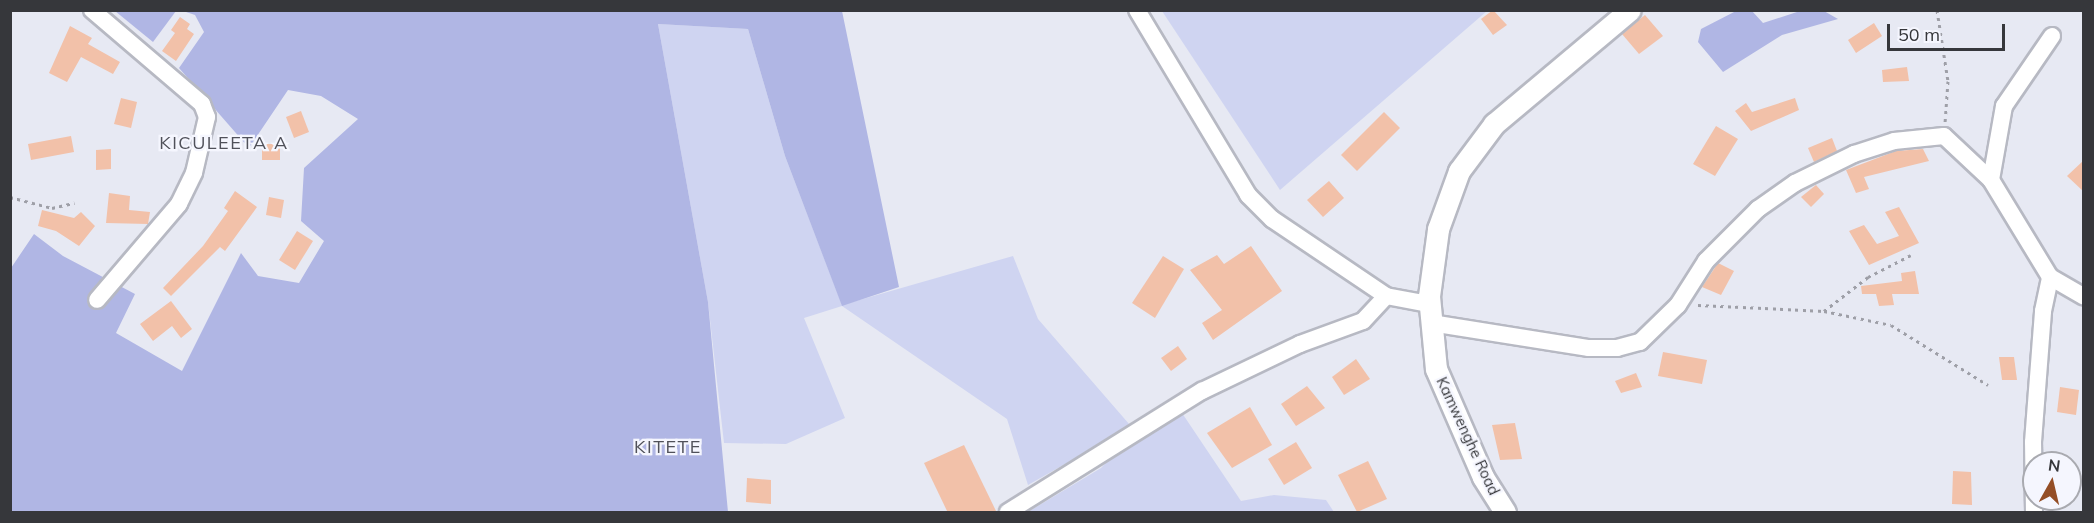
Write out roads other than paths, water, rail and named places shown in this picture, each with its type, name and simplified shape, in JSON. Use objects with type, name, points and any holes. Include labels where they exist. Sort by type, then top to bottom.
[{"type":"main road","name":"Kamwenghe Road","points":[[1505,513],[1483,477],[1436,369],[1430,305],[1438,229],[1459,171],[1494,123],[1630,10]]},
{"type":"street","points":[[92,10],[202,104],[207,117],[194,173],[179,204],[97,300]]},
{"type":"street","points":[[1137,10],[1248,195],[1298,239],[1356,272],[1386,296],[1430,305],[1589,348],[1617,348],[1640,342],[1678,305],[1706,261],[1758,209],[1795,183],[1854,154],[1894,141],[1944,136],[1991,180],[2050,277],[2084,297]]},
{"type":"street","points":[[1991,180],[2004,106],[2052,36]]},
{"type":"street","points":[[2034,513],[2033,442],[2043,311],[2050,277]]},
{"type":"street","points":[[1008,513],[1202,391],[1300,344],[1363,321],[1386,296]]},
{"type":"district","name":"KICULEETA A","points":[[224,143]]},
{"type":"district","name":"KITETE","points":[[668,447]]}]
